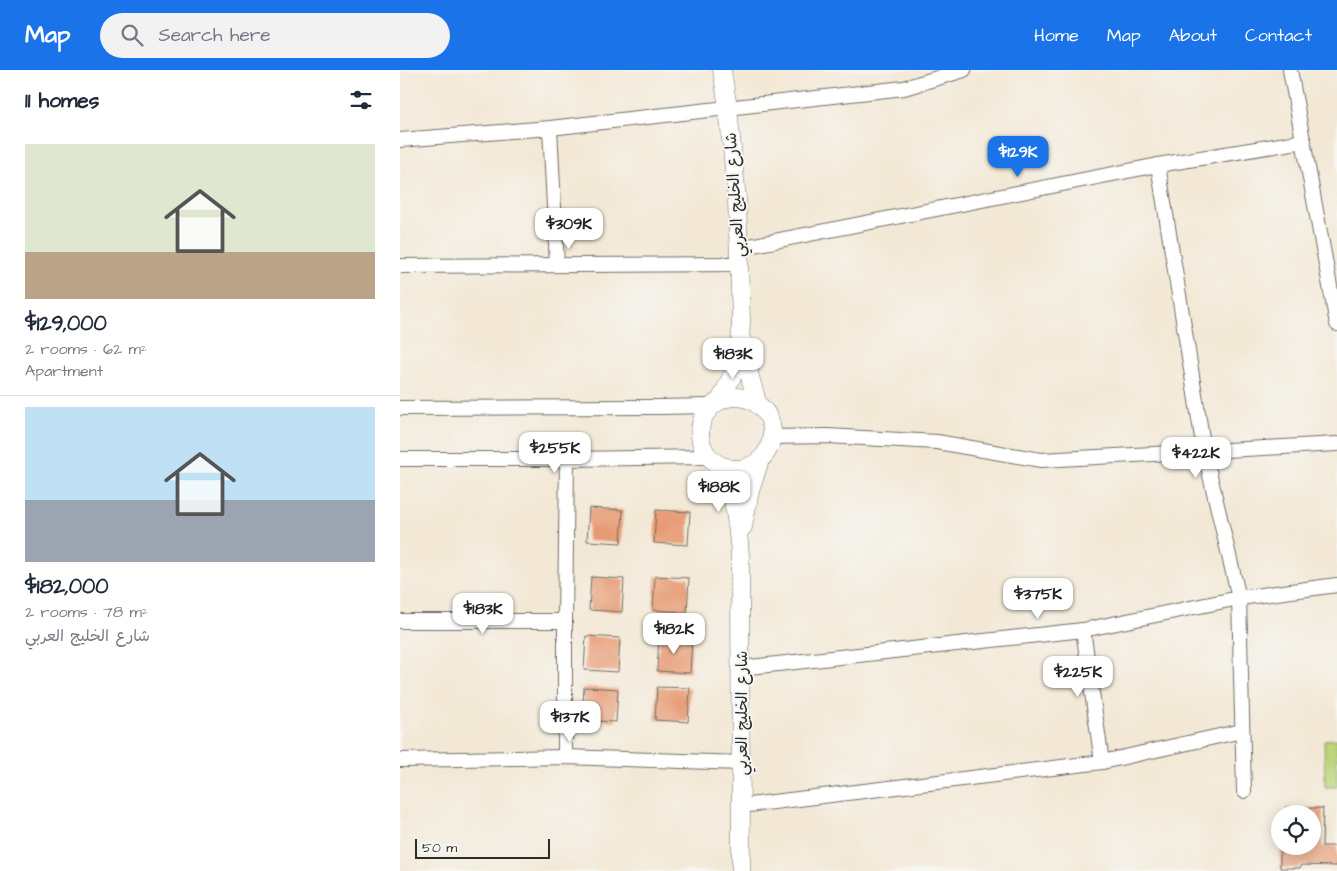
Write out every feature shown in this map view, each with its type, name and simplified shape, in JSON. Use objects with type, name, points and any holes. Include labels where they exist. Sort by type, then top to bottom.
[{"type":"street","name":"شارع الخليج العربي","points":[[709,457],[702,444],[699,431],[703,417],[716,402],[733,374],[740,348],[741,320],[737,200],[728,108],[722,70]]},
{"type":"street","points":[[400,140],[550,128],[904,88],[964,70]]},
{"type":"street","points":[[1290,70],[1337,324]]},
{"type":"street","points":[[550,128],[557,265]]},
{"type":"street","points":[[400,266],[557,265],[739,256],[1158,165],[1304,142]]},
{"type":"street","points":[[1158,165],[1204,450],[1240,598],[1244,791]]},
{"type":"street","name":"شارع الخليج العربي","points":[[740,555],[743,523],[748,499],[760,460],[767,450],[772,437],[771,425],[767,414],[758,404],[750,377],[741,320]]},
{"type":"street","points":[[400,408],[659,407],[716,402],[734,397],[747,398],[758,404]]},
{"type":"street","points":[[772,437],[827,436],[937,442],[1041,460],[1337,444]]},
{"type":"street","points":[[400,459],[709,457],[726,467],[737,468],[749,466],[760,460]]},
{"type":"street","points":[[565,757],[567,459]]},
{"type":"street","name":"شارع الخليج العربي","points":[[726,467],[738,525],[740,555],[741,871]]},
{"type":"street","points":[[741,668],[1083,630],[1240,598],[1337,585]]},
{"type":"street","points":[[400,620],[565,621]]},
{"type":"street","points":[[1083,630],[1102,762]]},
{"type":"street","points":[[741,806],[1102,762],[1242,731]]},
{"type":"street","points":[[400,760],[565,757],[741,763]]},
{"type":"green space","points":[[1337,739],[1337,787],[1325,787],[1324,740]]},
{"type":"building","points":[[589,508],[623,510],[621,543],[587,541]]},
{"type":"building","points":[[656,510],[690,512],[688,545],[654,543]]},
{"type":"building","points":[[655,576],[689,578],[687,612],[653,610]]},
{"type":"building","points":[[591,577],[624,579],[622,612],[589,610]]},
{"type":"building","points":[[586,636],[620,638],[618,672],[584,670]]},
{"type":"building","points":[[659,637],[692,639],[690,673],[657,671]]},
{"type":"building","points":[[584,687],[618,689],[616,722],[582,720]]},
{"type":"building","points":[[657,687],[690,688],[688,722],[655,720]]},
{"type":"building","points":[[1321,808],[1323,808],[1322,846],[1337,846],[1337,866],[1301,865],[1300,868],[1280,868],[1280,855],[1321,855]]}]
